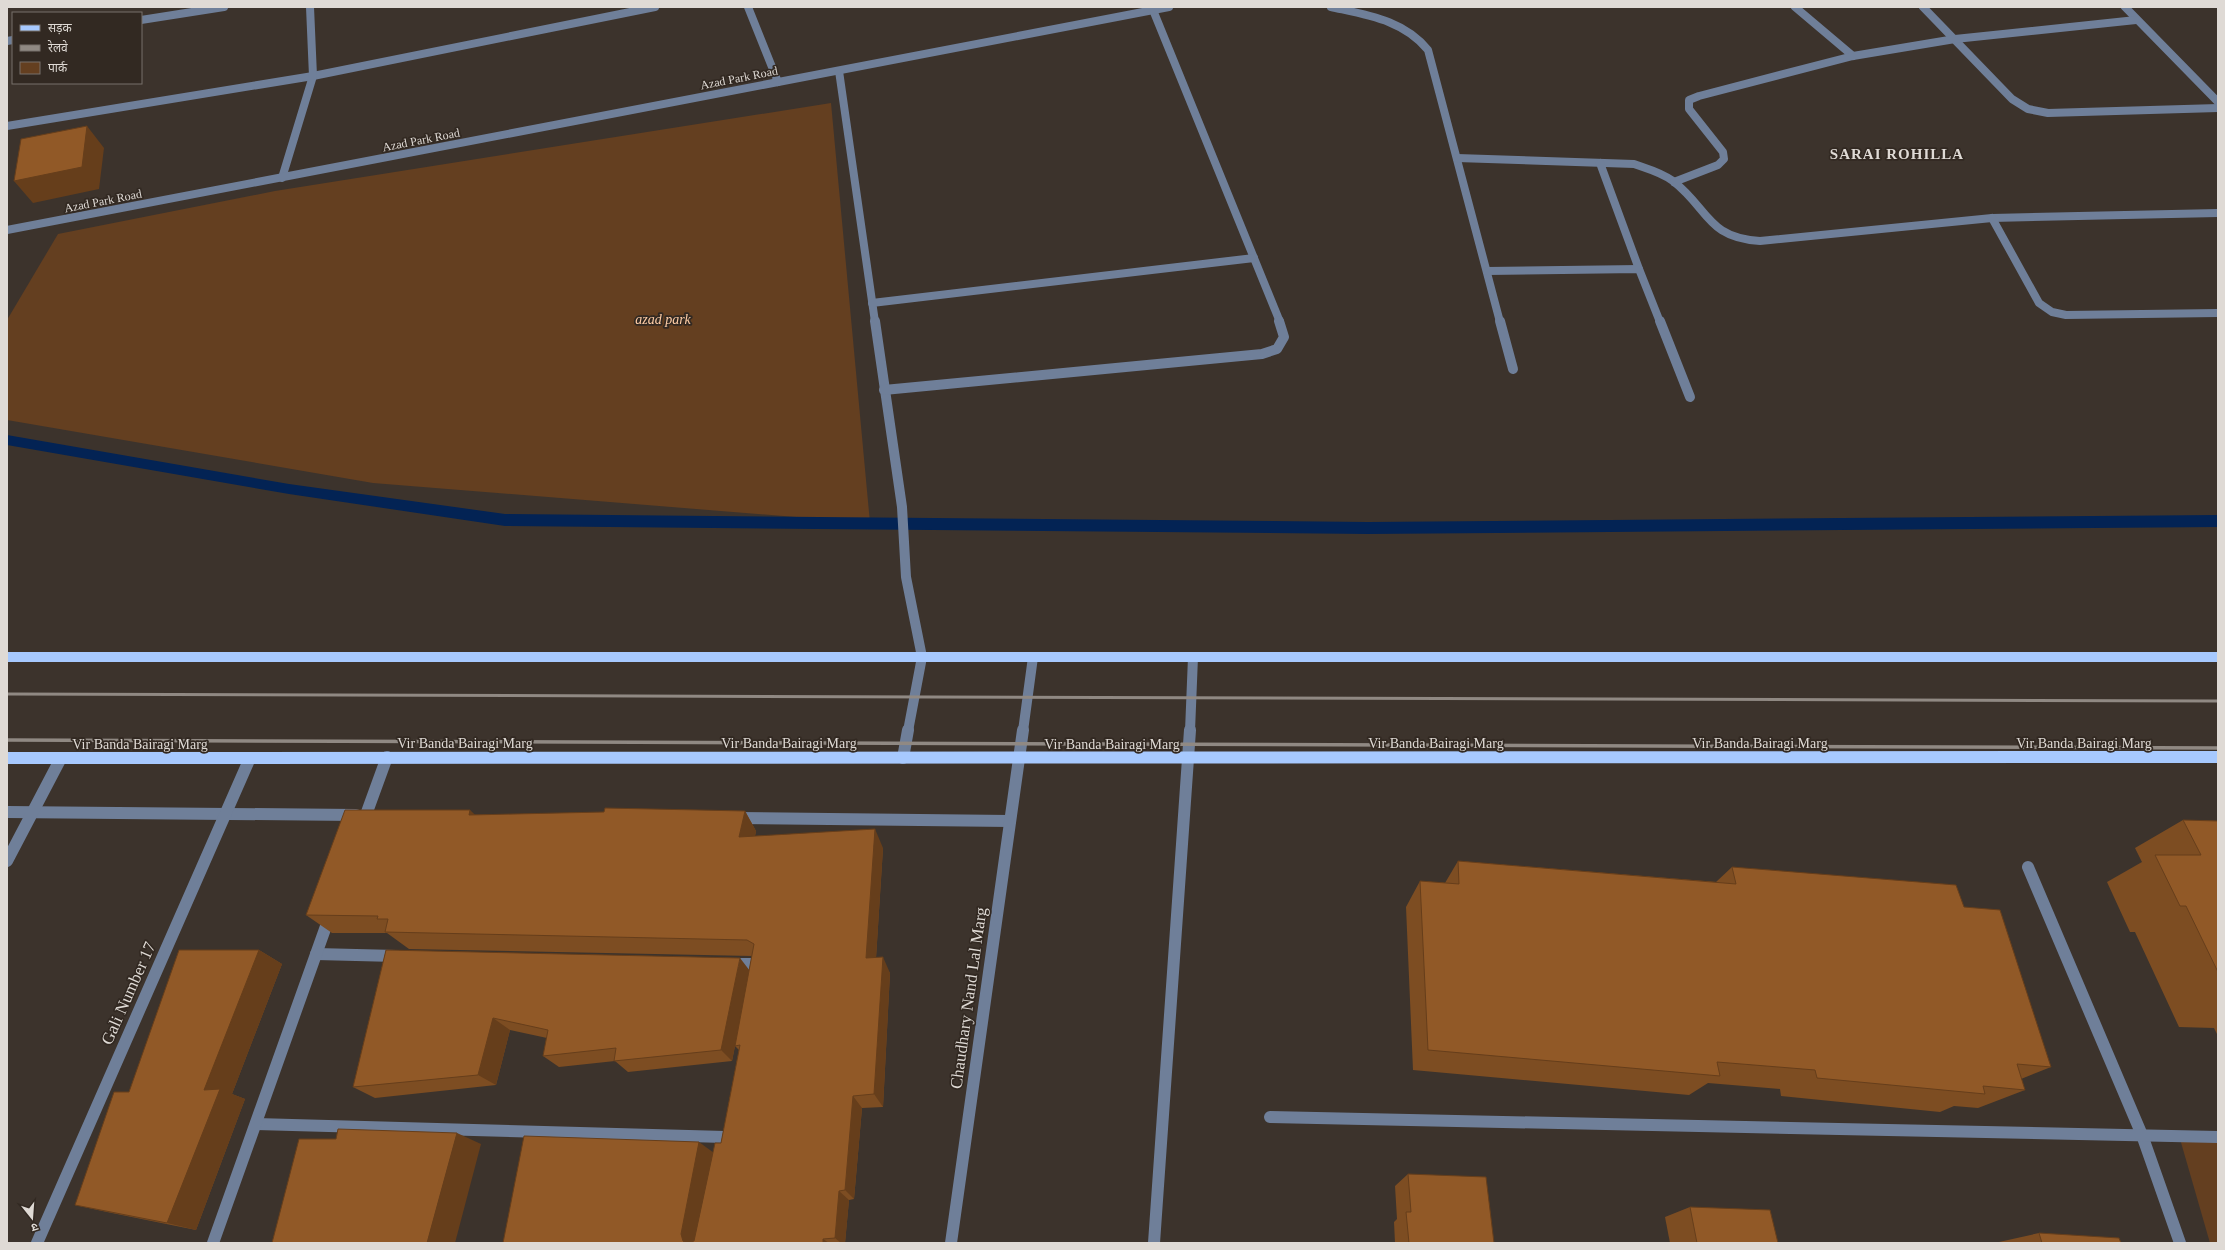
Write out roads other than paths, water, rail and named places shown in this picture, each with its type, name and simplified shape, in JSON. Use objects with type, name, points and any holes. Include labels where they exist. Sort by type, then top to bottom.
[{"type":"main road","points":[[7,657],[2218,657]]},
{"type":"main road","name":"Vir Banda Bairagi Marg","points":[[7,758],[2218,757]]},
{"type":"street","points":[[142,20],[224,7]]},
{"type":"street","points":[[282,178],[313,76],[310,7]]},
{"type":"street","points":[[7,126],[313,76],[655,7]]},
{"type":"street","points":[[748,7],[778,82]]},
{"type":"street","name":"Azad Park Road","points":[[7,230],[1170,7]]},
{"type":"street","points":[[1331,7],[1394,24],[1410,30],[1422,41],[1428,50],[1513,370]]},
{"type":"street","points":[[1795,7],[1853,56]]},
{"type":"street","points":[[1923,7],[2012,99],[2021,107],[2034,112],[2048,113],[2218,108]]},
{"type":"street","points":[[2125,7],[2136,20],[2218,102]]},
{"type":"street","points":[[884,390],[1262,354],[1277,349],[1284,337],[1282,327],[1153,10]]},
{"type":"street","points":[[1674,182],[1718,164],[1724,159],[1723,152],[1689,109],[1689,100],[1853,56],[1955,39],[2136,20]]},
{"type":"street","points":[[839,70],[902,507],[906,577],[922,657],[903,758]]},
{"type":"street","points":[[1457,158],[1634,164],[1650,168],[1674,182],[1721,232],[1740,240],[1775,239],[1992,218],[2218,213]]},
{"type":"street","points":[[1600,163],[1639,269],[1690,397]]},
{"type":"street","points":[[1992,218],[2039,303],[2052,312],[2066,315],[2218,313]]},
{"type":"street","points":[[872,303],[1254,258]]},
{"type":"street","points":[[1487,271],[1639,269]]},
{"type":"street","name":"Chaudhary Nand Lal Marg","points":[[951,1243],[1033,657]]},
{"type":"street","points":[[1154,1243],[1189,757],[1193,657]]},
{"type":"street","points":[[358,837],[387,757]]},
{"type":"street","points":[[7,861],[61,758]]},
{"type":"street","name":"Gali Number 17","points":[[37,1243],[250,758]]},
{"type":"street","points":[[7,812],[382,815]]},
{"type":"street","points":[[724,818],[1010,821]]},
{"type":"street","points":[[2028,867],[2142,1135],[2180,1243]]},
{"type":"street","points":[[213,1243],[334,903]]},
{"type":"street","points":[[316,954],[411,957]]},
{"type":"street","points":[[719,964],[759,964],[756,980]]},
{"type":"street","points":[[1270,1117],[2218,1137]]},
{"type":"street","points":[[722,1152],[728,1121]]},
{"type":"street","points":[[256,1124],[725,1137]]},
{"type":"waterway","points":[[7,440],[289,489],[505,520],[1368,528],[2218,521]]},
{"type":"railway","points":[[7,694],[2218,701]]},
{"type":"railway","points":[[7,740],[2218,748]]},
{"type":"district","name":"SARAI ROHILLA","points":[[1897,154]]},
{"type":"park label","name":"azad park","points":[[663,319]]}]
